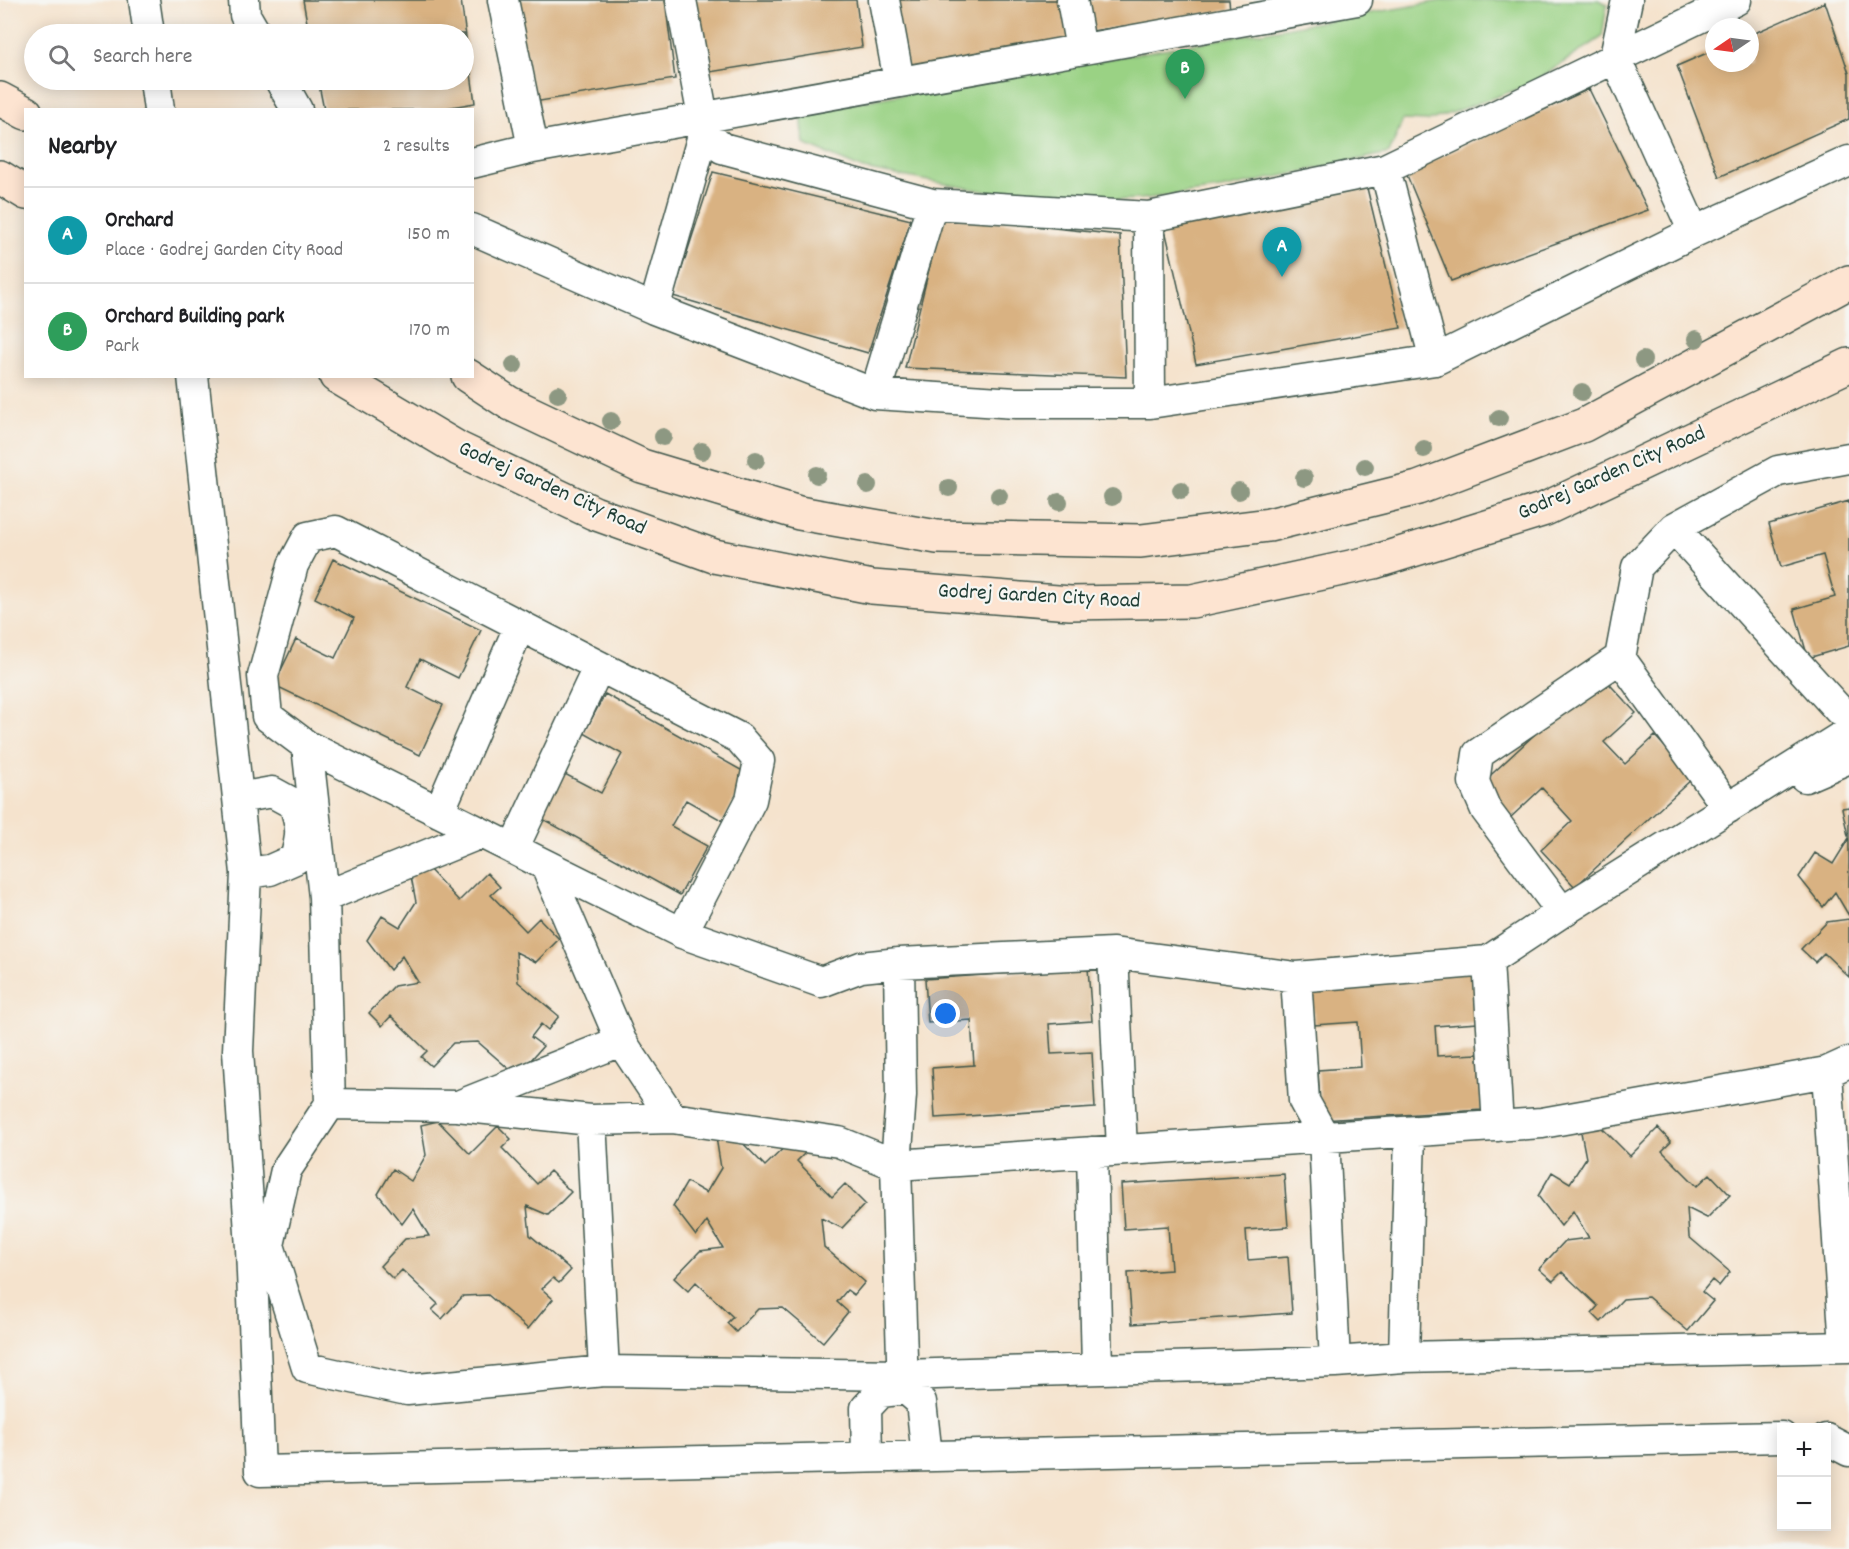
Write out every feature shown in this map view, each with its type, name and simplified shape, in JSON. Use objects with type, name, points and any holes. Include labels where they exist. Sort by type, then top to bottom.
[{"type":"street","points":[[144,0],[147,24]]},
{"type":"street","points":[[244,0],[245,15],[250,24]]},
{"type":"street","points":[[503,0],[533,148]]},
{"type":"street","points":[[681,0],[703,122],[711,140],[722,148],[932,204],[1149,217],[1385,169],[1736,0]]},
{"type":"street","points":[[884,0],[899,81]]},
{"type":"street","points":[[1072,0],[1081,49]]},
{"type":"street","points":[[474,163],[533,148],[703,122],[899,81],[1081,49],[1262,8],[1357,0]]},
{"type":"street","points":[[1628,0],[1615,57],[1694,232]]},
{"type":"street","points":[[156,90],[159,108]]},
{"type":"street","points":[[286,90],[296,108]]},
{"type":"street","points":[[0,99],[24,112]]},
{"type":"street","points":[[654,309],[703,122]]},
{"type":"street","points":[[474,230],[654,309],[875,394],[1016,403],[1150,403],[1435,360],[1694,232],[1849,161]]},
{"type":"street","points":[[1385,169],[1435,360]]},
{"type":"street","points":[[0,177],[24,192]]},
{"type":"street","points":[[875,394],[932,204]]},
{"type":"street","points":[[1149,217],[1150,403]]},
{"type":"street","points":[[471,378],[510,403],[642,466],[799,513],[937,537],[1141,541],[1269,525],[1418,488],[1584,424],[1849,282]]},
{"type":"street","name":"Godrej Garden City Road","points":[[339,378],[459,448],[594,513],[714,556],[872,587],[1070,603],[1192,601],[1374,562],[1545,509],[1849,365]]},
{"type":"street","points":[[193,378],[246,873],[238,1051],[251,1248],[260,1470],[1777,1437]]},
{"type":"street","points":[[1723,811],[1620,658],[1637,567],[1674,528],[1778,471],[1849,458]]},
{"type":"street","points":[[682,933],[751,800],[759,761],[739,738],[336,531],[308,537],[293,565],[263,676],[267,716],[307,746],[682,933],[821,982],[861,967],[899,963],[1113,953],[1296,976],[1488,961],[1723,811],[1847,718],[1674,528]]},
{"type":"street","points":[[439,812],[520,626]]},
{"type":"street","points":[[1562,912],[1486,810],[1474,782],[1478,754],[1620,658]]},
{"type":"street","points":[[513,849],[599,666]]},
{"type":"street","points":[[307,746],[309,827],[324,897],[330,1104],[286,1170],[269,1245],[307,1368],[407,1390],[604,1371],[903,1382],[1097,1370],[1335,1362],[1404,1357],[1847,1347],[1838,1067],[1542,1123],[896,1165],[839,1142],[672,1118],[591,1120],[457,1106],[330,1104]]},
{"type":"street","points":[[1723,811],[1849,758]]},
{"type":"street","points":[[238,798],[272,792],[294,804],[309,827]]},
{"type":"street","points":[[246,873],[270,870],[295,859],[301,839],[309,827]]},
{"type":"street","points":[[324,897],[481,833]]},
{"type":"street","points":[[546,866],[621,1041],[672,1118]]},
{"type":"street","points":[[1113,953],[1122,1150]]},
{"type":"street","points":[[1488,961],[1498,1126]]},
{"type":"street","points":[[899,963],[901,1095],[896,1165],[903,1382],[906,1389],[921,1402],[927,1456]]},
{"type":"street","points":[[1296,976],[1304,1101],[1324,1137],[1335,1362]]},
{"type":"street","points":[[457,1106],[621,1041]]},
{"type":"street","points":[[591,1120],[604,1371]]},
{"type":"street","points":[[1404,1357],[1410,1132]]},
{"type":"street","points":[[1092,1152],[1097,1370]]},
{"type":"street","points":[[867,1457],[866,1408],[880,1392],[903,1382]]},
{"type":"street","points":[[1831,1441],[1849,1451]]},
{"type":"green space","points":[[1446,0],[1598,0],[1607,4],[1602,37],[1529,85],[1428,121],[1403,120],[1389,153],[1221,189],[1141,199],[1076,202],[995,193],[863,169],[804,144],[801,112]]},
{"type":"building","points":[[303,0],[461,0],[464,24],[307,24]]},
{"type":"building","points":[[507,0],[665,0],[675,79],[528,103]]},
{"type":"building","points":[[690,0],[856,0],[862,47],[704,73]]},
{"type":"building","points":[[894,0],[1064,0],[1072,44],[908,72]]},
{"type":"building","points":[[1086,0],[1229,0],[1230,10],[1092,31]]},
{"type":"building","points":[[1825,2],[1849,73],[1849,119],[1719,177],[1677,66],[1705,54],[1705,72],[1759,72],[1759,31]]},
{"type":"building","points":[[1589,89],[1648,210],[1451,281],[1406,173]]},
{"type":"building","points":[[320,90],[473,90],[475,103],[446,108],[324,108]]},
{"type":"building","points":[[713,172],[911,220],[868,353],[673,296]]},
{"type":"building","points":[[1367,188],[1401,328],[1196,364],[1164,225]]},
{"type":"building","points":[[942,216],[1120,235],[1126,377],[905,368]]},
{"type":"building","points":[[1849,501],[1849,646],[1808,658],[1794,609],[1835,597],[1823,555],[1781,567],[1769,524]]},
{"type":"building","points":[[333,559],[481,630],[458,678],[420,659],[407,687],[443,705],[420,755],[274,685],[296,639],[335,658],[354,618],[315,598]]},
{"type":"building","points":[[1600,674],[1636,713],[1604,742],[1625,764],[1655,736],[1693,778],[1575,887],[1541,850],[1572,821],[1542,788],[1510,818],[1480,785]]},
{"type":"building","points":[[605,694],[748,774],[723,821],[686,800],[671,826],[707,846],[680,895],[539,817],[563,773],[601,793],[622,754],[584,733]]},
{"type":"building","points":[[1849,807],[1849,836],[1848,836],[1842,808]]},
{"type":"building","points":[[1849,838],[1849,916],[1835,892],[1823,907],[1799,877],[1815,853],[1833,864]]},
{"type":"building","points":[[428,868],[459,901],[487,873],[500,887],[491,895],[526,931],[539,918],[559,939],[536,962],[516,952],[518,982],[559,1016],[548,1030],[541,1024],[531,1037],[543,1046],[517,1076],[478,1042],[453,1043],[431,1066],[421,1057],[427,1051],[391,1016],[382,1026],[369,1013],[394,986],[418,982],[402,956],[390,970],[367,940],[382,916],[400,927],[416,902],[410,871]]},
{"type":"building","points":[[1849,919],[1849,977],[1824,953],[1815,962],[1801,949],[1827,922]]},
{"type":"building","points":[[1088,968],[1092,1021],[1049,1024],[1051,1054],[1092,1052],[1095,1108],[935,1118],[932,1068],[974,1065],[971,1020],[928,1023],[925,979]]},
{"type":"building","points":[[1474,971],[1478,1023],[1435,1026],[1437,1056],[1478,1054],[1482,1110],[1321,1120],[1318,1070],[1361,1067],[1358,1022],[1314,1025],[1311,981]]},
{"type":"building","points":[[438,1121],[470,1154],[498,1126],[511,1139],[502,1148],[537,1184],[550,1171],[571,1192],[548,1215],[527,1206],[530,1235],[571,1270],[559,1283],[553,1278],[542,1289],[553,1299],[528,1329],[488,1295],[463,1296],[442,1319],[432,1310],[438,1304],[402,1270],[393,1279],[380,1266],[405,1239],[429,1236],[413,1209],[402,1224],[378,1194],[393,1169],[411,1181],[426,1155],[421,1125]]},
{"type":"building","points":[[1598,1124],[1630,1156],[1658,1128],[1671,1142],[1662,1151],[1697,1186],[1710,1174],[1730,1195],[1707,1218],[1687,1208],[1689,1237],[1730,1272],[1719,1286],[1712,1280],[1702,1292],[1713,1301],[1688,1331],[1648,1297],[1623,1299],[1601,1322],[1592,1313],[1598,1306],[1562,1272],[1553,1281],[1539,1269],[1565,1241],[1589,1238],[1573,1211],[1561,1226],[1538,1196],[1552,1172],[1570,1183],[1586,1158],[1580,1127]]},
{"type":"building","points":[[733,1133],[765,1166],[793,1139],[806,1152],[797,1161],[832,1197],[845,1184],[865,1204],[842,1228],[821,1218],[824,1247],[865,1282],[854,1295],[847,1290],[837,1302],[848,1312],[823,1342],[783,1308],[758,1309],[736,1332],[727,1323],[733,1317],[696,1282],[688,1291],[674,1278],[700,1251],[723,1248],[707,1221],[696,1236],[673,1206],[687,1182],[706,1193],[721,1168],[716,1137]]},
{"type":"building","points":[[1284,1174],[1288,1227],[1246,1230],[1248,1260],[1288,1257],[1292,1313],[1132,1324],[1128,1273],[1171,1270],[1168,1226],[1124,1229],[1121,1184]]},
{"type":"place","name":"Orchard Building park","points":[[1185,99]]},
{"type":"place","name":"Orchard","points":[[1282,277]]}]
